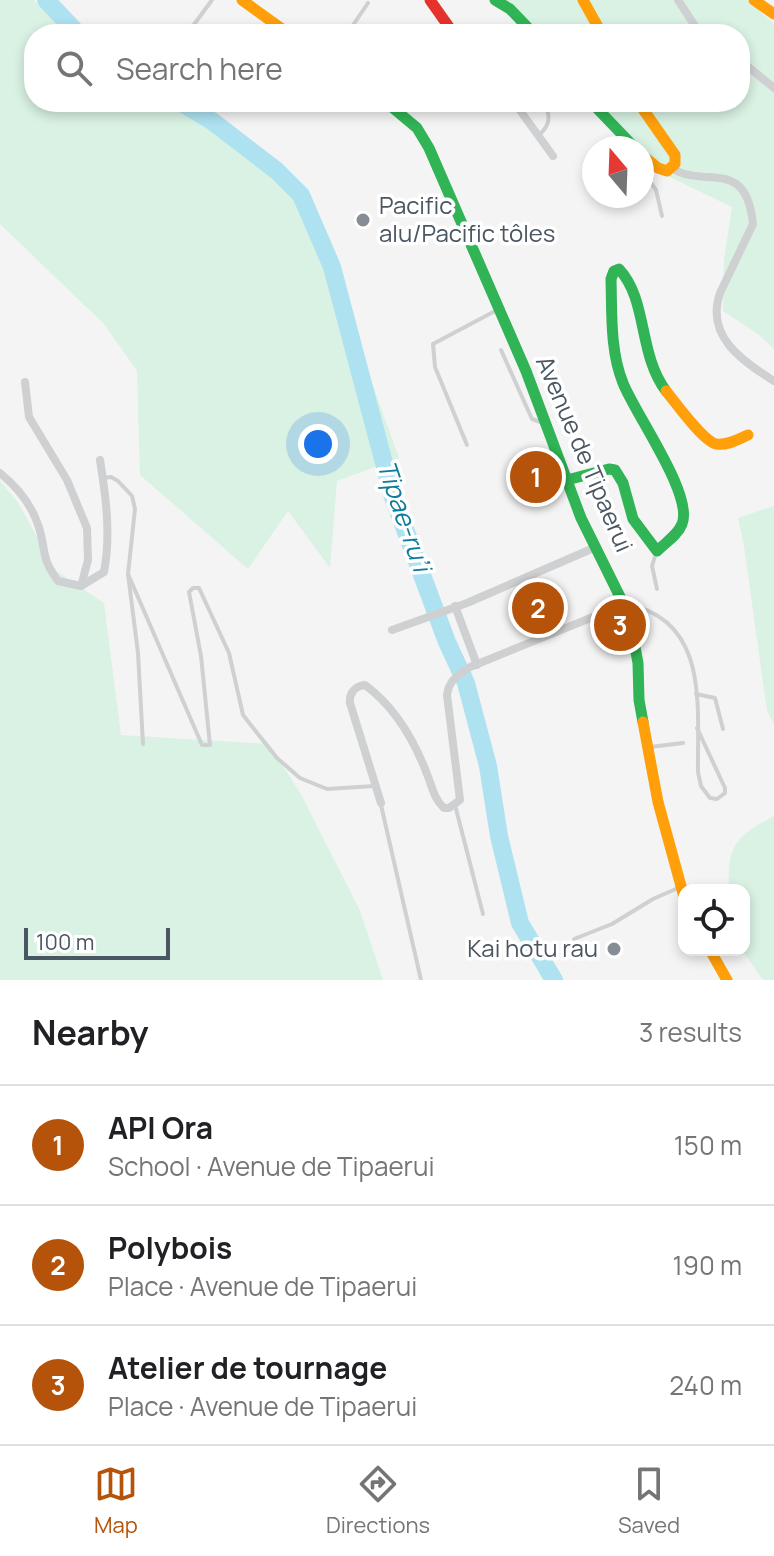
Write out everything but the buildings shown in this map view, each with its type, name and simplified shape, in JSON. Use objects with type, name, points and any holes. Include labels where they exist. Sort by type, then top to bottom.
[{"type":"street","points":[[242,0],[273,24]]},
{"type":"street","points":[[430,0],[445,24]]},
{"type":"street","points":[[495,0],[510,9],[524,24]]},
{"type":"street","points":[[583,0],[596,24]]},
{"type":"street","points":[[678,0],[694,24]]},
{"type":"street","points":[[754,0],[774,14]]},
{"type":"street","points":[[750,68],[774,88]]},
{"type":"street","name":"Avenue de Tipaerui","points":[[397,112],[423,136],[499,309],[567,480],[625,604],[633,630],[647,747],[680,884]]},
{"type":"street","points":[[521,112],[553,156]]},
{"type":"street","points":[[600,112],[623,136]]},
{"type":"street","points":[[645,112],[675,155],[675,164],[667,171],[654,165]]},
{"type":"street","points":[[672,168],[679,173],[724,178],[741,188],[753,224],[720,293],[716,304],[717,317],[730,348],[774,381]]},
{"type":"street","points":[[567,480],[615,470],[624,486],[636,527],[649,538],[657,551],[676,535],[685,513],[620,373],[614,345],[611,279],[614,271],[619,269],[631,283],[642,340],[661,385],[716,445],[725,446],[748,435]]},
{"type":"street","points":[[25,382],[29,417],[67,480],[87,528],[88,560],[81,586]]},
{"type":"street","points":[[0,473],[29,504],[41,534],[45,563],[58,581],[81,586],[104,572],[109,547],[100,460]]},
{"type":"street","points":[[392,630],[596,547]]},
{"type":"street","points":[[381,803],[350,703],[352,691],[365,685],[393,711],[403,724],[440,806],[449,808],[460,800],[447,695],[449,684],[473,666],[625,604]]},
{"type":"street","points":[[455,606],[473,666]]},
{"type":"street","points":[[713,956],[727,980]]},
{"type":"lane","points":[[194,24],[212,0]]},
{"type":"lane","points":[[354,24],[368,3]]},
{"type":"lane","points":[[538,135],[547,127],[546,112]]},
{"type":"lane","points":[[654,187],[662,216]]},
{"type":"lane","points":[[467,445],[435,367],[433,344],[499,309]]},
{"type":"lane","points":[[501,350],[532,419],[546,424]]},
{"type":"lane","points":[[103,478],[111,477],[118,481],[132,496],[134,503],[128,574],[138,653],[143,744]]},
{"type":"lane","points":[[657,551],[652,566],[657,589]]},
{"type":"lane","points":[[128,574],[202,745],[210,745],[201,656],[189,592],[193,588],[199,588],[229,653],[243,715],[277,758],[300,778],[327,789],[376,786]]},
{"type":"lane","points":[[625,604],[645,608],[657,615],[685,644],[695,671],[698,772],[701,786],[710,798],[717,799],[725,793],[725,788],[697,728]]},
{"type":"lane","points":[[696,694],[715,698],[723,729]]},
{"type":"lane","points":[[647,747],[683,743]]},
{"type":"lane","points":[[381,803],[421,980]]},
{"type":"lane","points":[[455,805],[483,914]]},
{"type":"lane","points":[[574,939],[612,924],[653,899],[678,893]]},
{"type":"green space","points":[[0,0],[34,0],[56,24],[24,24],[24,112],[192,112],[260,159],[303,202],[333,258],[345,290],[357,341],[399,458],[337,481],[330,568],[288,511],[248,569],[140,475],[137,371],[104,324],[0,224]]},
{"type":"green space","points":[[490,0],[747,0],[774,24],[774,349],[758,334],[723,311],[724,259],[732,207],[654,169],[654,136],[622,136],[601,112],[750,112],[750,24],[519,24]]},
{"type":"green space","points":[[0,481],[19,504],[55,570],[104,603],[121,735],[269,744],[302,796],[360,911],[383,980],[0,980]]},
{"type":"green space","points":[[774,506],[774,724],[767,711],[738,518]]},
{"type":"green space","points":[[774,816],[774,980],[763,980],[746,956],[750,956],[750,884],[729,884],[732,852],[750,830]]},
{"type":"waterway","name":"Tipae-ru’i","points":[[46,0],[69,24]]},
{"type":"waterway","name":"Tipae-ru’i","points":[[197,112],[277,171],[301,195],[332,267],[393,497],[447,642],[466,683],[488,766],[499,836],[520,923],[554,980]]},
{"type":"traffic: fast","points":[[495,0],[510,9],[524,24]]},
{"type":"traffic: fast","points":[[398,112],[417,128],[429,148],[526,371],[581,518],[629,615],[638,663],[643,722]]},
{"type":"traffic: fast","points":[[601,112],[624,136]]},
{"type":"traffic: fast","points":[[567,480],[615,470],[623,483],[633,519],[657,551],[682,524],[680,494],[662,454],[629,397],[619,371],[612,318],[611,279],[614,271],[619,269],[635,296],[651,361],[666,391]]},
{"type":"traffic: slow","points":[[242,0],[275,24]]},
{"type":"traffic: slow","points":[[583,0],[596,24]]},
{"type":"traffic: slow","points":[[754,0],[774,14]]},
{"type":"traffic: slow","points":[[645,112],[675,155],[675,164],[667,171],[654,165]]},
{"type":"traffic: slow","points":[[666,391],[710,441],[724,444],[748,435]]},
{"type":"traffic: slow","points":[[643,722],[658,802],[680,884]]},
{"type":"traffic: slow","points":[[713,956],[727,980]]},
{"type":"traffic: jam","points":[[430,0],[447,24]]},
{"type":"place","name":"Pacific alu/Pacific tôles","points":[[363,220]]},
{"type":"place","name":"API Ora","points":[[536,477]]},
{"type":"place","name":"Polybois","points":[[538,608]]},
{"type":"place","name":"Atelier de tournage","points":[[620,625]]},
{"type":"place","name":"Kai hotu rau","points":[[614,949]]}]
